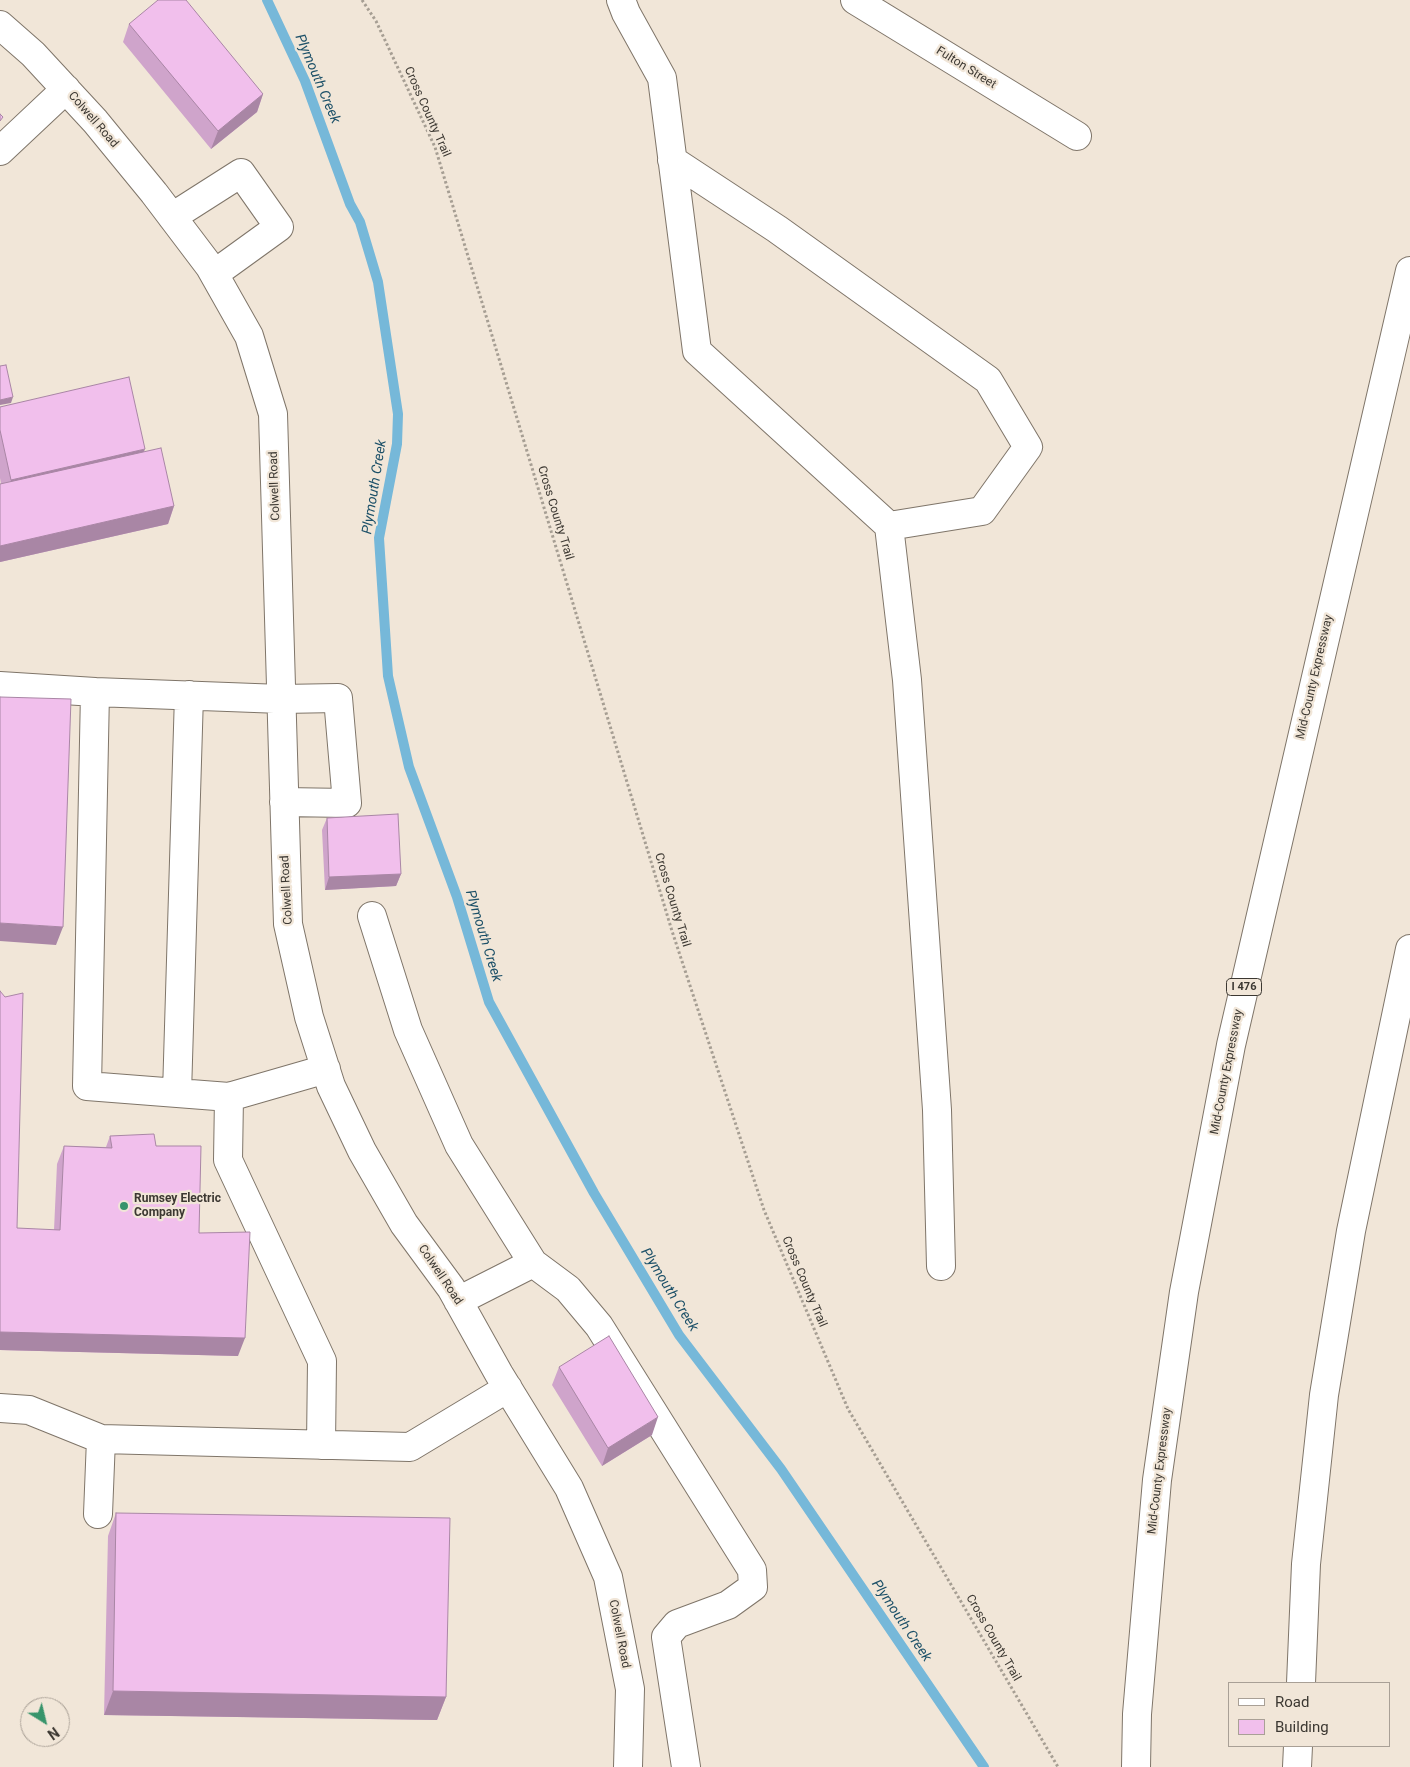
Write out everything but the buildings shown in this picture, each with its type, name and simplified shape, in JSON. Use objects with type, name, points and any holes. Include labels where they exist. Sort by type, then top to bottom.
[{"type":"main road","points":[[621,0],[626,13],[662,78],[697,351],[889,526],[907,680],[937,1110],[941,1266]]},
{"type":"main road","name":"Fulton Street","points":[[855,0],[1076,136]]},
{"type":"main road","name":"Colwell Road","points":[[0,25],[33,54],[95,121],[214,274],[249,336],[273,414],[288,924],[309,1017],[331,1086],[371,1167],[404,1224],[458,1301],[569,1488],[608,1577],[630,1689],[628,1767]]},
{"type":"main road","points":[[0,152],[66,89]]},
{"type":"main road","points":[[672,160],[777,229],[988,380],[1028,446],[982,511],[889,526]]},
{"type":"main road","points":[[172,218],[240,173],[246,181],[279,227],[214,274]]},
{"type":"main road","name":"Mid-County Expressway","points":[[1136,1767],[1137,1714],[1157,1480],[1184,1292],[1231,1045],[1410,271]]},
{"type":"main road","points":[[0,686],[189,696],[280,699],[338,698],[347,802],[284,802]]},
{"type":"main road","points":[[95,692],[87,1086],[229,1097],[326,1070]]},
{"type":"main road","points":[[177,1093],[189,696]]},
{"type":"main road","points":[[372,916],[408,1030],[459,1145],[533,1263],[568,1288],[599,1326],[752,1570],[753,1588],[728,1606],[677,1624],[666,1637],[686,1767]]},
{"type":"main road","points":[[1301,1682],[1306,1564],[1324,1395],[1351,1230],[1410,949]]},
{"type":"main road","points":[[229,1097],[228,1160],[322,1361],[320,1445]]},
{"type":"main road","points":[[458,1301],[533,1263]]},
{"type":"main road","points":[[0,1408],[29,1410],[101,1439],[410,1447],[508,1388]]},
{"type":"main road","points":[[98,1514],[101,1439]]},
{"type":"main road","points":[[1297,1767],[1298,1747]]},
{"type":"path","name":"Cross County Trail","points":[[362,0],[376,21],[435,147],[672,931],[764,1210],[848,1409],[1058,1767]]},
{"type":"waterway","name":"Plymouth Creek","points":[[267,0],[305,81],[350,204],[360,222],[378,282],[398,414],[397,444],[379,538],[388,676],[409,767],[457,897],[489,1002],[594,1193],[679,1335],[781,1469],[984,1767]]},
{"type":"place","name":"Rumsey Electric Company","points":[[124,1206]]}]
